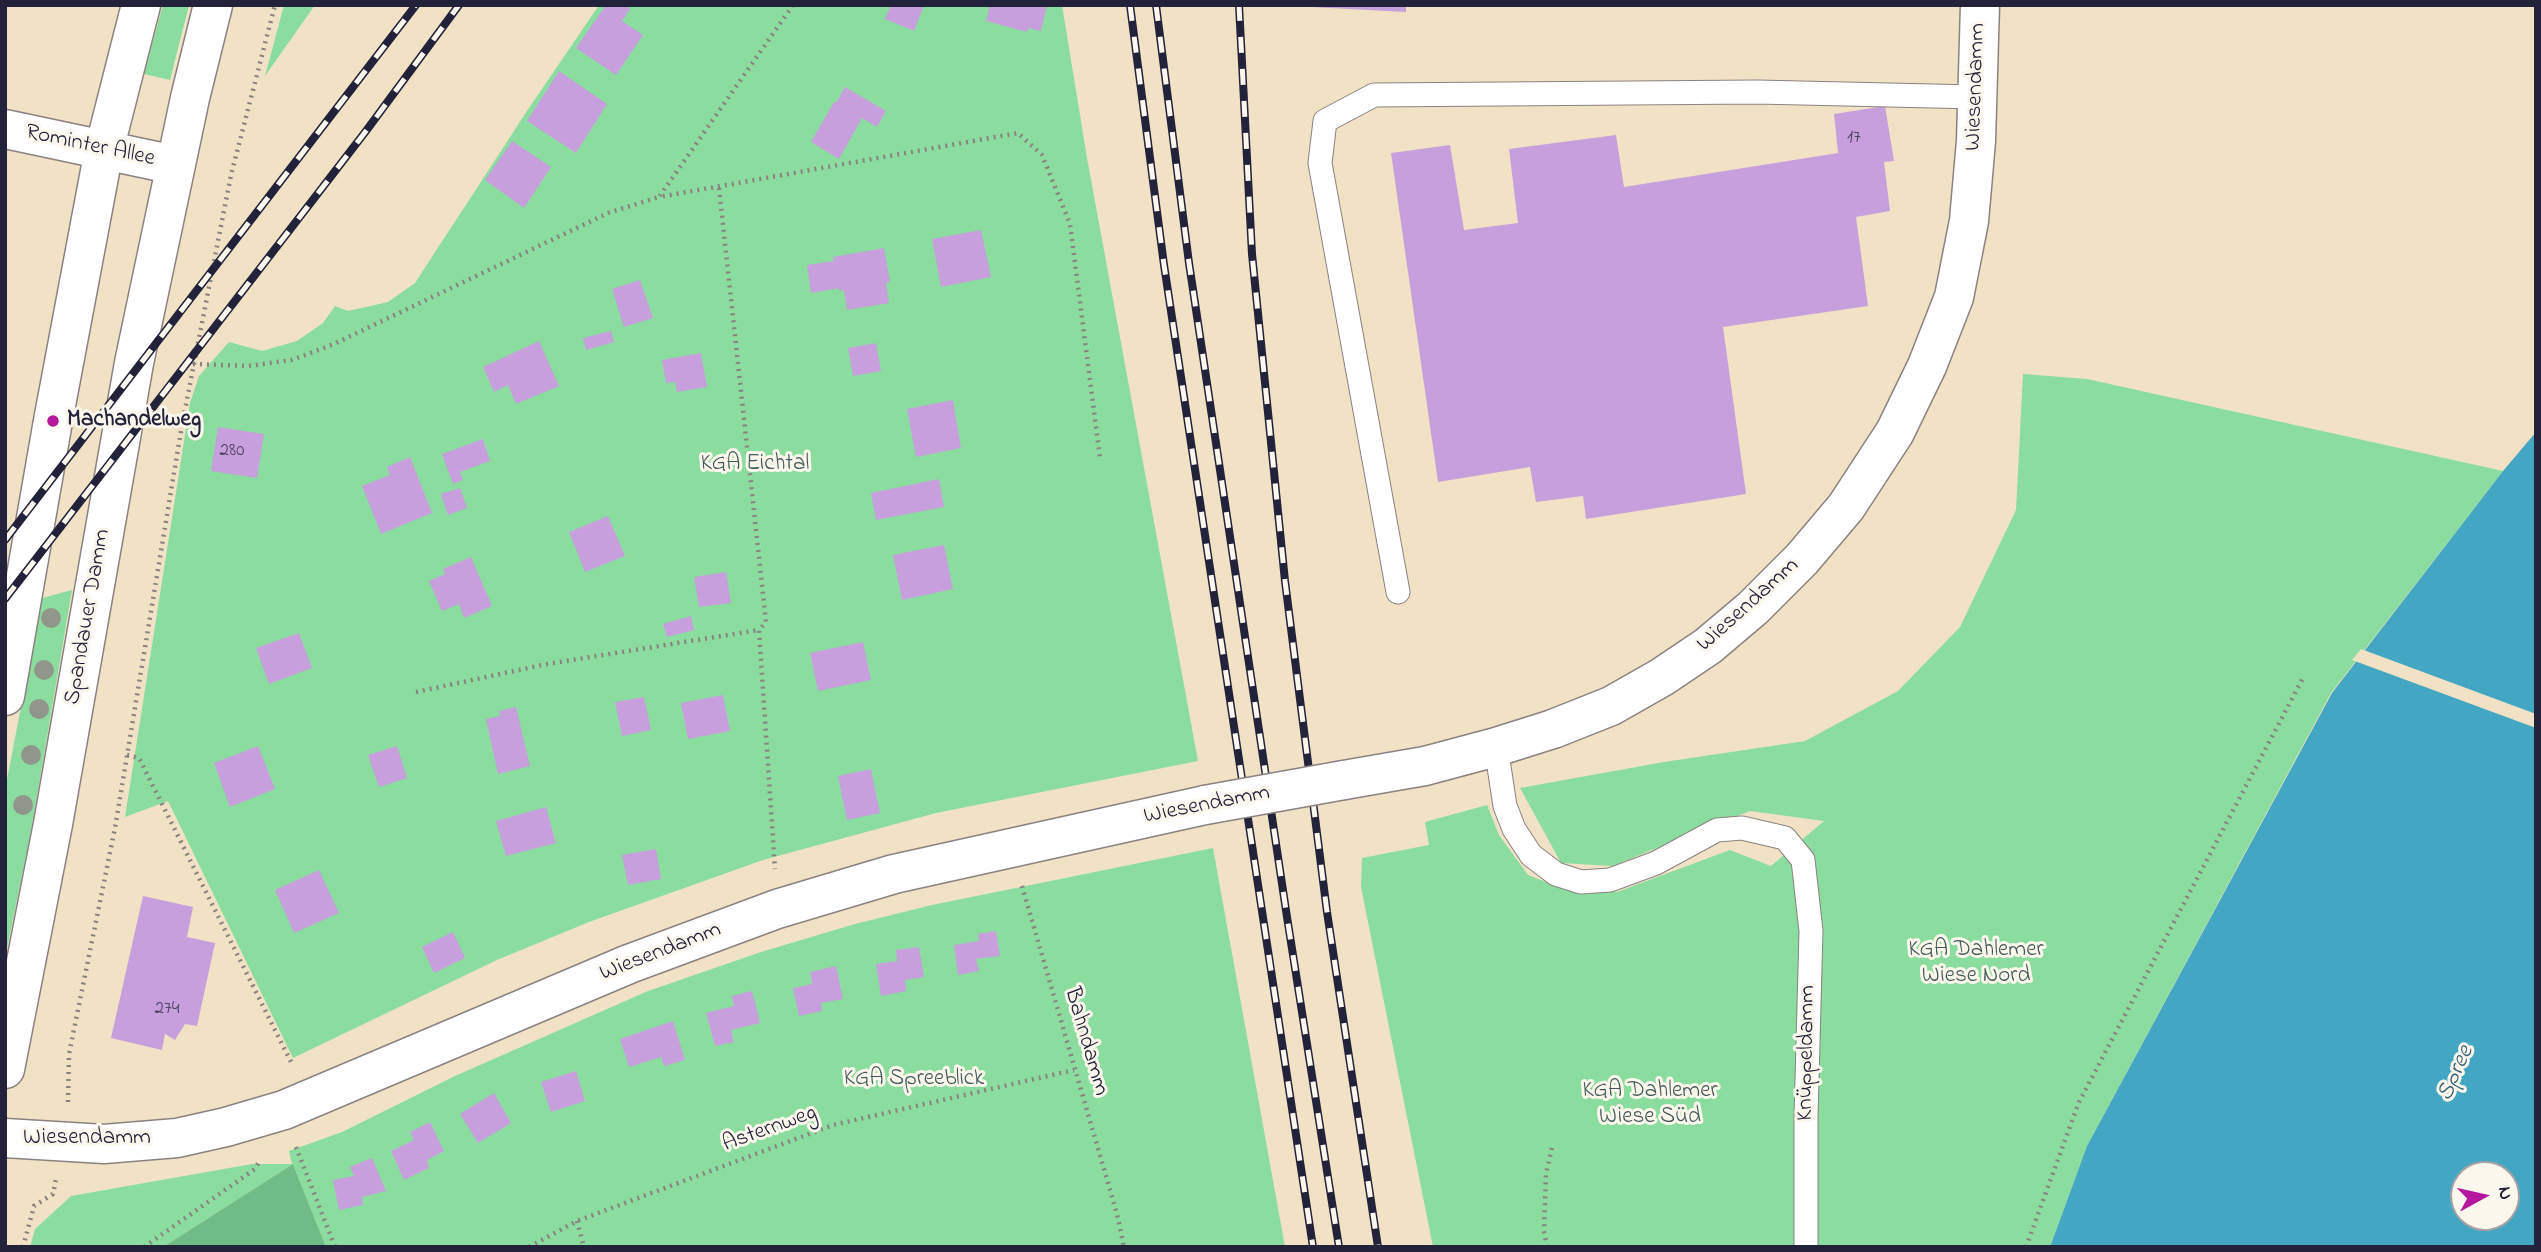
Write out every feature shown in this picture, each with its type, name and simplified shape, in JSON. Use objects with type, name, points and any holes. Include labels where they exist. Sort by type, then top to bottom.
[{"type":"street","points":[[5,696],[104,150],[141,5]]},
{"type":"street","name":"Spandauer Damm","points":[[5,1069],[53,824],[134,363],[175,165],[213,5]]},
{"type":"street","name":"Wiesendamm","points":[[5,1138],[104,1144],[177,1138],[272,1114],[629,964],[777,909],[894,874],[1205,805],[1425,766],[1553,729],[1611,706],[1662,677],[1708,646],[1753,608],[1802,559],[1846,507],[1895,432],[1927,366],[1954,297],[1969,221],[1977,97],[1979,5]]},
{"type":"street","name":"Rominter Allee","points":[[5,129],[175,165]]},
{"type":"lane","points":[[1398,592],[1320,163],[1325,121],[1374,95],[1757,92],[1977,97]]},
{"type":"lane","name":"Knüppeldamm","points":[[1496,747],[1505,806],[1514,829],[1531,855],[1556,874],[1581,882],[1609,880],[1656,863],[1717,830],[1742,828],[1785,838],[1802,860],[1811,931],[1806,1247]]},
{"type":"path","points":[[67,1112],[69,1054],[115,828],[193,364],[231,175],[275,5]]},
{"type":"path","points":[[659,197],[793,5]]},
{"type":"path","points":[[193,364],[248,366],[292,360],[334,344],[608,213],[659,197],[1018,133],[1042,155],[1070,224],[1100,457]]},
{"type":"path","points":[[416,692],[547,664],[759,630],[766,622],[719,188]]},
{"type":"path","points":[[759,630],[777,909]]},
{"type":"path","points":[[2026,1247],[2079,1102],[2304,676]]},
{"type":"path","points":[[127,755],[139,758],[309,1100]]},
{"type":"path","name":"Bahndamm","points":[[1011,848],[1117,1214],[1124,1247]]},
{"type":"path","name":"Asternweg","points":[[529,1247],[577,1221],[833,1125],[1074,1070]]},
{"type":"path","points":[[294,1141],[335,1247]]},
{"type":"path","points":[[1547,1247],[1544,1231],[1546,1174],[1553,1143]]},
{"type":"path","points":[[144,1247],[255,1169],[265,1151]]},
{"type":"path","points":[[23,1247],[34,1206],[53,1194],[55,1183]]},
{"type":"path","points":[[577,1221],[584,1247]]},
{"type":"green space","points":[[163,5],[189,5],[170,80],[144,74]]},
{"type":"green space","points":[[284,5],[315,5],[265,76]]},
{"type":"green space","name":"KGA Eichtal","points":[[599,5],[1062,5],[1087,158],[1198,761],[936,813],[763,860],[589,922],[497,960],[293,1058],[168,801],[125,817],[190,403],[199,376],[229,342],[262,351],[297,341],[323,323],[335,306],[348,311],[388,302],[415,283]]},
{"type":"green space","points":[[2023,374],[2087,379],[2503,471],[2331,693],[2087,1146],[2050,1247],[1433,1247],[1361,887],[1362,858],[1429,845],[1425,822],[1487,805],[1499,835],[1528,875],[1561,888],[1617,892],[1730,850],[1771,866],[1824,821],[1750,811],[1612,866],[1561,863],[1520,788],[1664,762],[1805,741],[1898,691],[1960,627],[2016,510]]},
{"type":"green space","points":[[72,590],[31,831],[5,958],[5,790],[42,598]]},
{"type":"green space","name":"KGA Spreeblick","points":[[1213,848],[1285,1247],[326,1247],[293,1164],[163,1247],[30,1247],[35,1229],[71,1196],[252,1164],[292,1164],[289,1151],[342,1132],[455,1076],[648,991],[761,952],[932,905]]},
{"type":"green space","points":[[293,1164],[326,1247],[163,1247]]},
{"type":"water","name":"Spree","points":[[2536,432],[2536,1247],[2050,1247],[2087,1146],[2332,693]]},
{"type":"pier","points":[[2361,649],[2536,714],[2536,728],[2352,660]]},
{"type":"building","points":[[606,5],[625,5],[630,9],[622,21],[643,35],[616,75],[576,48]]},
{"type":"building","points":[[891,5],[924,5],[914,31],[885,19]]},
{"type":"building","points":[[990,5],[1047,5],[1041,31],[1028,28],[1027,32],[986,21]]},
{"type":"building","points":[[1406,5],[1406,12],[1311,7]]},
{"type":"building","points":[[559,71],[607,104],[576,153],[527,121]]},
{"type":"building","points":[[845,87],[886,111],[877,127],[862,118],[839,159],[811,142]]},
{"type":"building","points":[[1885,106],[1894,161],[1884,162],[1890,211],[1856,217],[1868,306],[1723,327],[1746,494],[1586,519],[1583,496],[1536,502],[1530,467],[1438,482],[1391,153],[1450,145],[1464,230],[1518,223],[1509,149],[1616,135],[1624,187],[1838,153],[1834,114]]},
{"type":"building","points":[[512,141],[551,167],[524,208],[485,180]]},
{"type":"building","points":[[981,230],[991,277],[941,287],[932,239]]},
{"type":"building","points":[[884,248],[890,282],[886,283],[889,303],[847,310],[844,290],[839,291],[839,288],[811,293],[807,265],[834,261],[833,257]]},
{"type":"building","points":[[640,280],[653,318],[624,327],[612,289]]},
{"type":"building","points":[[611,331],[614,342],[586,350],[583,338]]},
{"type":"building","points":[[539,341],[559,386],[516,404],[508,385],[494,392],[483,367]]},
{"type":"building","points":[[876,343],[881,371],[853,376],[848,348]]},
{"type":"building","points":[[701,353],[707,387],[677,392],[675,382],[666,383],[662,360]]},
{"type":"building","points":[[953,400],[961,448],[916,457],[907,409]]},
{"type":"building","points":[[218,427],[264,434],[257,478],[211,471]]},
{"type":"building","points":[[483,439],[490,461],[460,472],[463,480],[453,484],[442,454]]},
{"type":"building","points":[[410,457],[432,513],[381,534],[362,486],[390,475],[387,467]]},
{"type":"building","points":[[939,479],[944,507],[876,520],[871,493]]},
{"type":"building","points":[[460,488],[467,508],[448,515],[441,494]]},
{"type":"building","points":[[608,516],[625,556],[585,572],[569,532]]},
{"type":"building","points":[[944,545],[953,589],[902,600],[893,555]]},
{"type":"building","points":[[471,557],[492,606],[464,618],[459,604],[442,611],[429,581],[445,574],[443,569]]},
{"type":"building","points":[[726,572],[731,603],[699,607],[694,577]]},
{"type":"building","points":[[691,616],[694,630],[667,637],[663,624]]},
{"type":"building","points":[[299,633],[312,668],[269,684],[256,648]]},
{"type":"building","points":[[863,642],[871,680],[818,691],[810,653]]},
{"type":"building","points":[[723,695],[730,731],[688,739],[681,703]]},
{"type":"building","points":[[644,697],[651,730],[622,736],[615,702]]},
{"type":"building","points":[[516,707],[530,766],[498,774],[486,719],[500,716],[499,711]]},
{"type":"building","points":[[258,746],[275,789],[230,807],[214,763]]},
{"type":"building","points":[[397,746],[407,778],[379,787],[368,755]]},
{"type":"building","points":[[871,769],[880,813],[847,820],[838,776]]},
{"type":"building","points":[[546,807],[556,843],[506,856],[496,821]]},
{"type":"building","points":[[656,849],[661,879],[628,885],[622,855]]},
{"type":"building","points":[[319,870],[339,913],[294,933],[275,890]]},
{"type":"building","points":[[143,896],[193,907],[187,937],[215,943],[197,1026],[185,1024],[175,1040],[165,1034],[162,1050],[111,1038]]},
{"type":"building","points":[[996,931],[1000,956],[976,959],[979,971],[958,975],[954,945],[979,941],[978,934]]},
{"type":"building","points":[[453,932],[465,958],[434,973],[422,947]]},
{"type":"building","points":[[919,947],[924,977],[905,980],[906,991],[881,996],[876,964],[897,961],[896,950]]},
{"type":"building","points":[[836,966],[843,999],[821,1003],[822,1011],[799,1016],[793,988],[812,984],[810,972]]},
{"type":"building","points":[[752,991],[760,1023],[731,1030],[734,1042],[715,1046],[706,1013],[734,1006],[732,996]]},
{"type":"building","points":[[673,1021],[685,1060],[664,1066],[661,1057],[629,1067],[620,1039]]},
{"type":"building","points":[[576,1071],[585,1101],[551,1112],[541,1082]]},
{"type":"building","points":[[494,1093],[511,1123],[478,1143],[460,1114]]},
{"type":"building","points":[[430,1122],[444,1151],[427,1160],[429,1168],[404,1180],[391,1151],[414,1140],[410,1132]]},
{"type":"building","points":[[372,1158],[386,1191],[362,1197],[363,1205],[339,1210],[333,1180],[354,1176],[350,1167]]},
{"type":"railway","points":[[5,540],[416,5]]},
{"type":"railway","points":[[5,599],[366,131],[459,5]]},
{"type":"railway","points":[[1130,5],[1164,265],[1313,1247]]},
{"type":"railway","points":[[1156,5],[1189,263],[1339,1247]]},
{"type":"railway","points":[[1239,5],[1252,254],[1285,581],[1327,912],[1378,1247]]},
{"type":"place","name":"Machandelweg","points":[[53,421]]},
{"type":"park label","name":"KGA Dahlemer Wiese Nord","points":[[1976,964]]},
{"type":"park label","name":"KGA Dahlemer Wiese Süd","points":[[1650,1105]]}]
